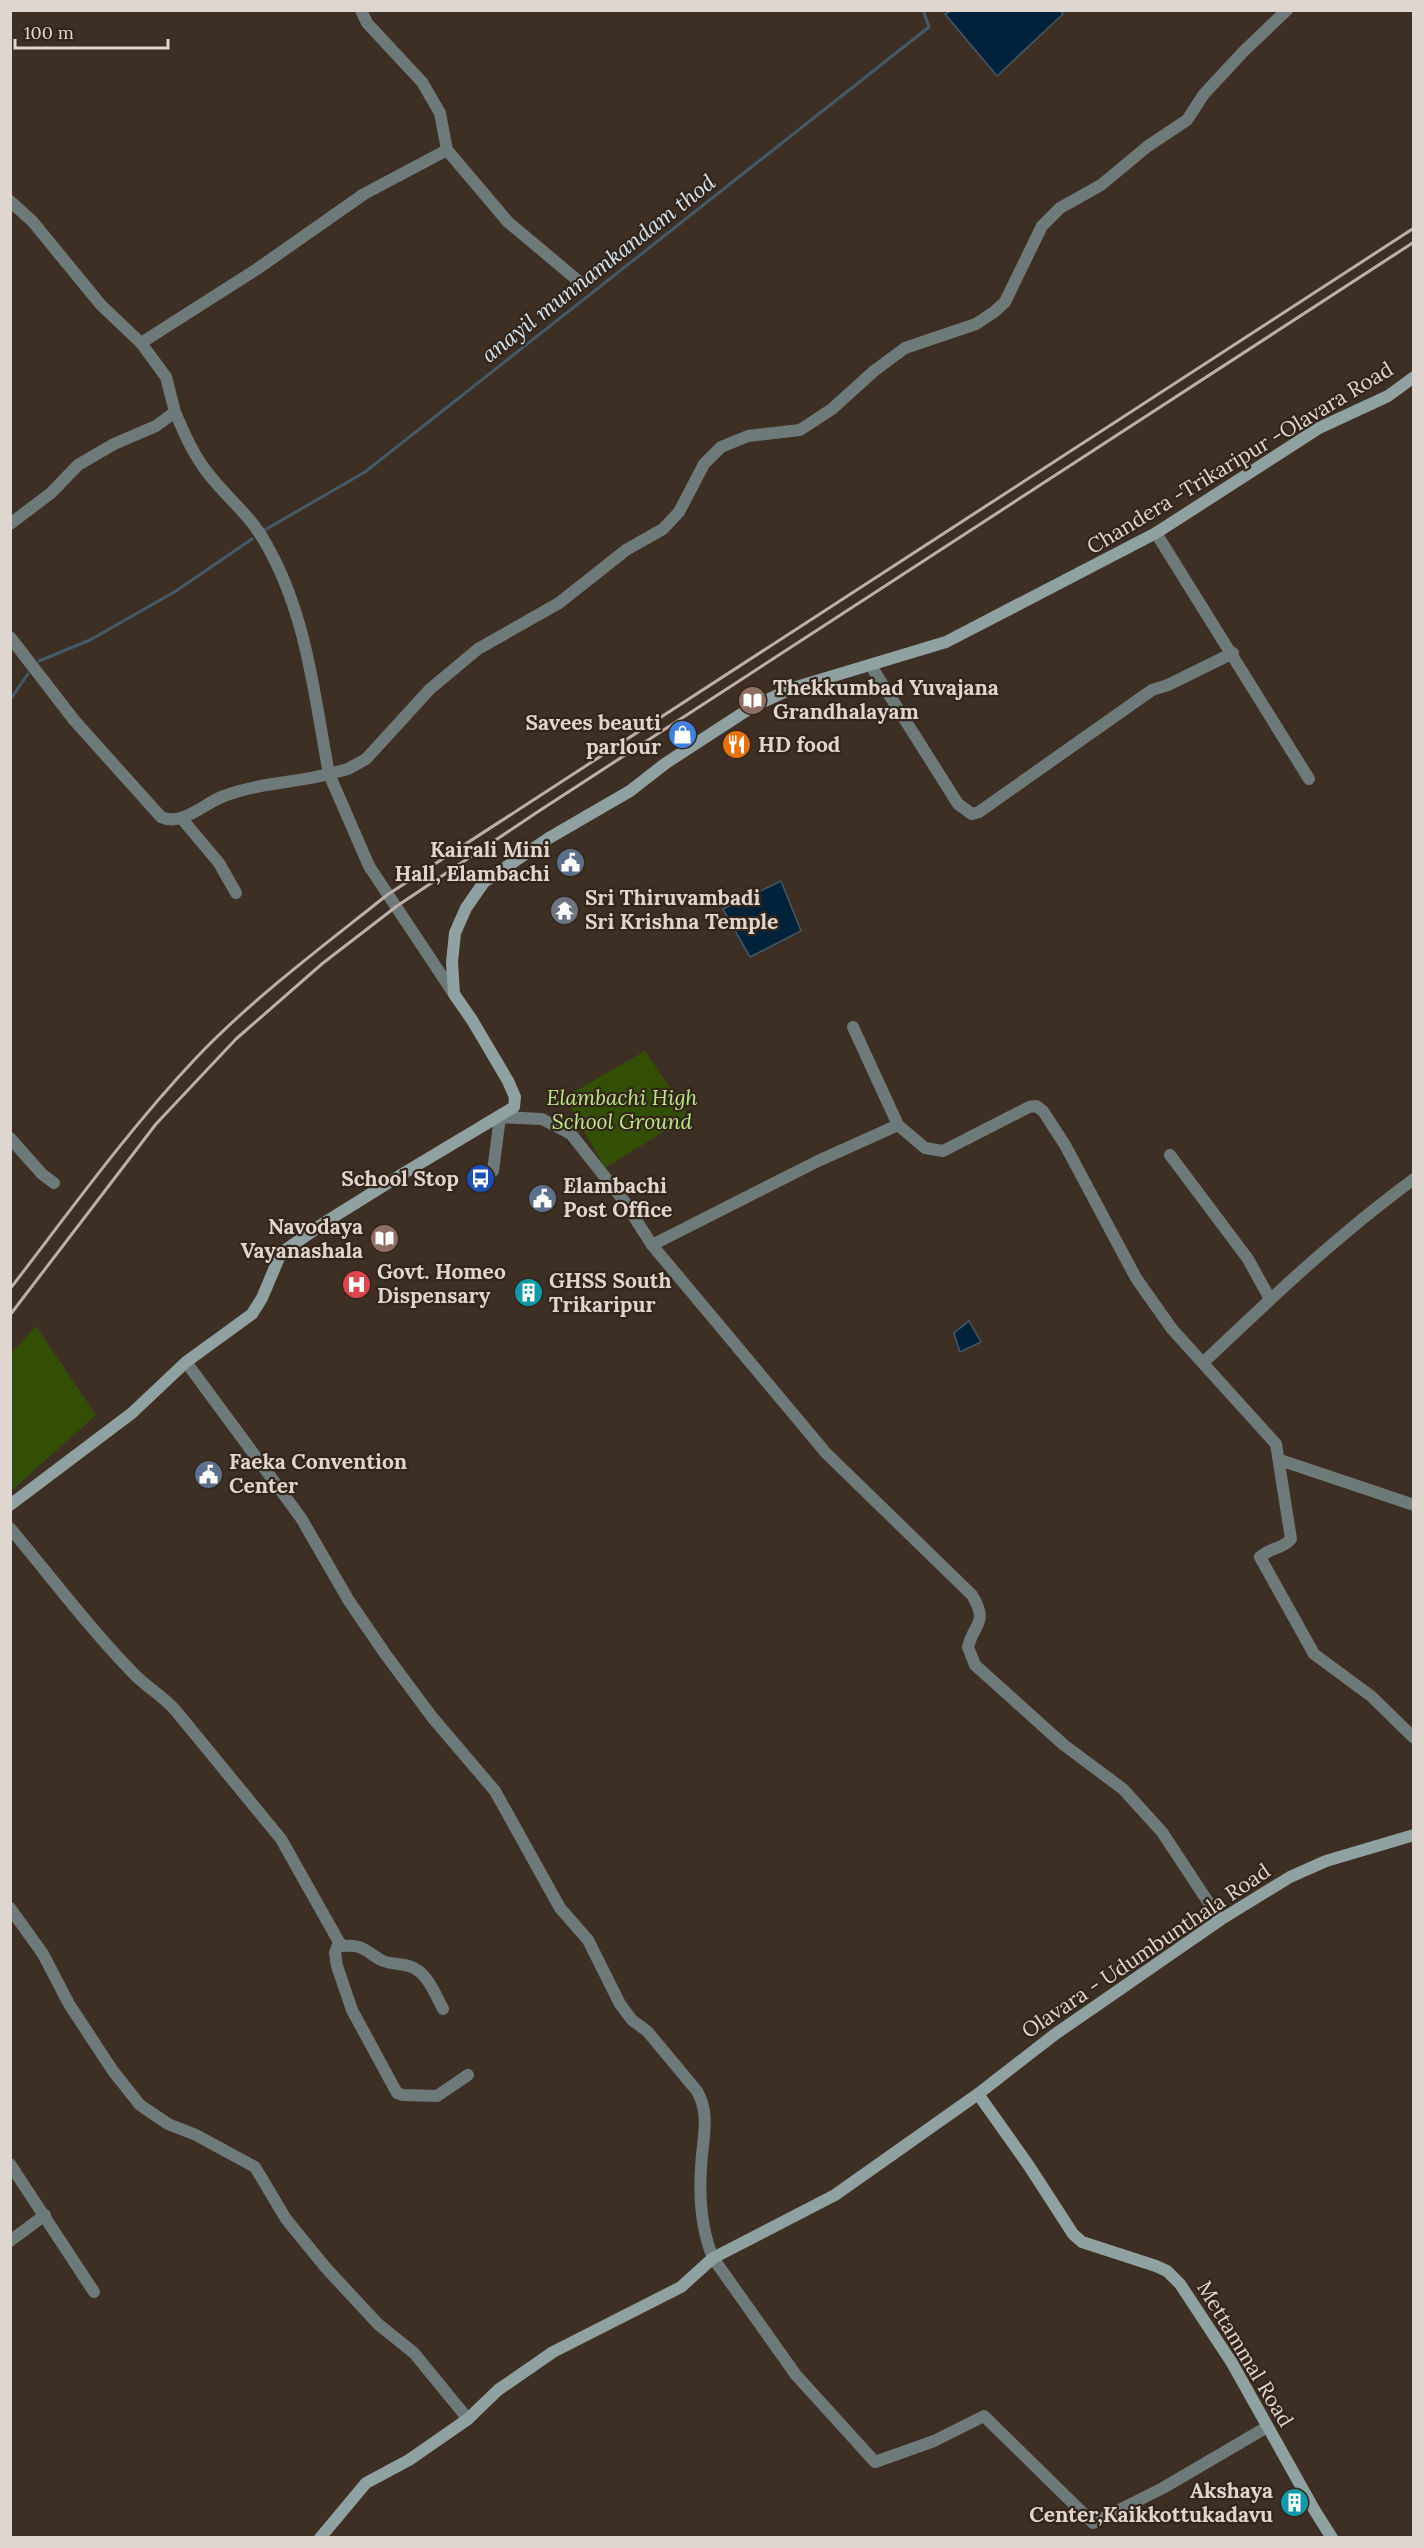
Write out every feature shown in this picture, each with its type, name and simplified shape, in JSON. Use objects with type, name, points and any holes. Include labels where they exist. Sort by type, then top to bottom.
[{"type":"main road","name":"Chandera -Trikaripur -Olavara Road","points":[[454,994],[452,962],[455,933],[466,909],[484,882],[549,838],[630,791],[666,763],[752,707],[793,688],[946,642],[1156,533],[1319,428],[1388,396],[1413,377]]},
{"type":"main road","points":[[10,1505],[132,1413],[186,1362],[252,1314],[262,1298],[281,1253],[404,1173],[514,1107],[515,1096],[508,1081],[454,994]]},
{"type":"main road","name":"Olavara - Udumbunthala Road","points":[[320,2538],[366,2483],[410,2460],[468,2419],[498,2390],[554,2352],[681,2287],[712,2258],[835,2195],[978,2094],[1054,2035],[1220,1920],[1290,1877],[1326,1861],[1413,1834]]},
{"type":"main road","name":"Mettammal Road","points":[[978,2094],[1040,2181],[1072,2234],[1082,2242],[1167,2271],[1180,2284],[1232,2363],[1332,2538]]},
{"type":"street","points":[[361,10],[367,23],[422,82],[440,113],[447,150],[508,222],[582,284]]},
{"type":"street","points":[[10,637],[74,720],[161,817],[171,822],[182,819],[224,796],[263,784],[301,781],[348,769],[366,759],[430,689],[478,649],[559,603],[626,550],[663,529],[679,512],[704,464],[721,447],[748,436],[800,430],[832,409],[874,371],[905,348],[976,324],[994,312],[1005,302],[1042,226],[1060,208],[1101,185],[1148,146],[1187,120],[1204,94],[1287,10]]},
{"type":"street","points":[[141,343],[257,269],[364,194],[447,150]]},
{"type":"street","points":[[10,201],[33,222],[101,305],[141,343],[166,377],[175,412],[189,445],[208,473],[247,515],[266,543],[294,602],[304,640],[329,774],[369,866],[454,994]]},
{"type":"street","points":[[10,524],[51,493],[78,465],[114,444],[156,426],[175,412]]},
{"type":"street","points":[[1156,533],[1233,653],[1309,779]]},
{"type":"street","points":[[871,666],[958,804],[972,814],[979,812],[1152,690],[1168,685],[1233,653]]},
{"type":"street","points":[[182,819],[219,863],[236,893]]},
{"type":"street","points":[[853,1026],[898,1125],[925,1148],[943,1151],[1029,1107],[1036,1106],[1043,1111],[1065,1145],[1136,1278],[1172,1329],[1276,1444],[1291,1539],[1288,1543],[1265,1552],[1260,1557],[1314,1654],[1371,1696],[1413,1738]]},
{"type":"street","points":[[493,1171],[500,1117],[542,1119],[572,1134],[624,1201],[652,1245],[826,1453],[972,1595],[981,1614],[981,1623],[968,1647],[975,1665],[1064,1745],[1123,1789],[1162,1832],[1220,1920]]},
{"type":"street","points":[[652,1245],[818,1161],[898,1125]]},
{"type":"street","points":[[10,1138],[54,1184]]},
{"type":"street","points":[[1170,1155],[1248,1259],[1270,1299]]},
{"type":"street","points":[[1204,1362],[1270,1299],[1376,1206],[1413,1179]]},
{"type":"street","points":[[186,1362],[301,1518],[349,1601],[386,1654],[432,1717],[495,1791],[560,1908],[588,1940],[620,2004],[632,2020],[647,2031],[697,2091],[703,2102],[705,2127],[700,2195],[704,2236],[712,2258],[796,2375],[875,2462],[933,2441],[984,2416],[1093,2523],[1163,2488],[1267,2427]]},
{"type":"street","points":[[1280,1460],[1413,1505]]},
{"type":"street","points":[[10,1528],[99,1636],[137,1677],[170,1704],[260,1811],[281,1839],[339,1942],[343,1946],[357,1945],[390,1964],[416,1968],[432,1988],[444,2009]]},
{"type":"street","points":[[10,1908],[44,1954],[69,2004],[94,2042],[140,2105],[168,2124],[196,2135],[255,2167],[286,2219],[326,2268],[378,2324],[414,2353],[468,2419]]},
{"type":"street","points":[[339,1942],[335,1953],[337,1966],[352,2010],[397,2093],[436,2096],[468,2075]]},
{"type":"street","points":[[10,2164],[94,2292]]},
{"type":"street","points":[[10,2241],[45,2215]]},
{"type":"green space","name":"Elambachi High School Ground","points":[[645,1051],[689,1116],[605,1168],[565,1097]]},
{"type":"green space","points":[[36,1326],[96,1415],[11,1491],[11,1354]]},
{"type":"water","points":[[1060,10],[1063,14],[997,76],[945,14],[951,11]]},
{"type":"water","points":[[781,881],[801,931],[750,957],[723,909]]},
{"type":"water","points":[[969,1321],[981,1342],[960,1352],[954,1333]]},
{"type":"waterway","name":"anayil munnamkandam thod","points":[[263,531],[365,472],[929,27],[923,10]]},
{"type":"waterway","name":"anayil munnamkandam thod","points":[[39,661],[90,640],[176,591],[252,539]]},
{"type":"waterway","name":"anayil munnamkandam thod","points":[[10,700],[28,674]]},
{"type":"railway","points":[[10,1289],[123,1142],[196,1058],[264,994],[387,895],[1414,228]]},
{"type":"railway","points":[[10,1315],[156,1124],[236,1039],[323,963],[397,906],[539,811],[1414,242]]},
{"type":"place","name":"Thekkumbad Yuvajana Grandhalayam","points":[[752,700]]},
{"type":"place","name":"Savees beauti parlour","points":[[682,735]]},
{"type":"place","name":"HD food","points":[[737,745]]},
{"type":"place","name":"Kairali Mini Hall, Elambachi","points":[[571,862]]},
{"type":"place","name":"Sri Thiruvambadi Sri Krishna Temple","points":[[564,910]]},
{"type":"place","name":"School Stop","points":[[480,1179]]},
{"type":"place","name":"Elambachi Post Office","points":[[542,1198]]},
{"type":"place","name":"Navodaya Vayanashala","points":[[384,1239]]},
{"type":"place","name":"Govt. Homeo Dispensary","points":[[356,1284]]},
{"type":"place","name":"GHSS South Trikaripur","points":[[528,1293]]},
{"type":"place","name":"Faeka Convention Center","points":[[208,1474]]},
{"type":"place","name":"Akshaya Center,Kaikkottukadavu","points":[[1294,2503]]}]
